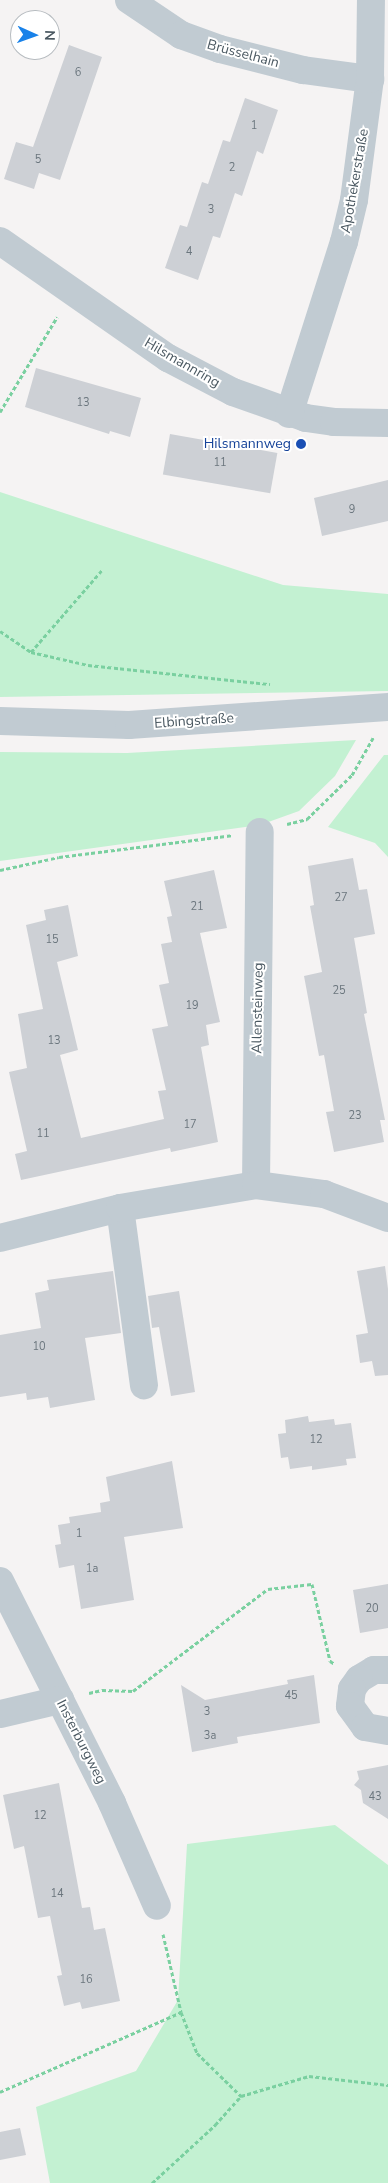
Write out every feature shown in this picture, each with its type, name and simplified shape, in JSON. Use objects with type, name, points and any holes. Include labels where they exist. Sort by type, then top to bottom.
[{"type":"street","name":"Brüsselhain","points":[[128,0],[181,36],[220,49],[303,70],[370,78]]},
{"type":"street","name":"Apothekerstraße","points":[[289,414],[350,217],[370,78],[371,0]]},
{"type":"street","name":"Hilsmannring","points":[[0,241],[71,293],[168,358],[233,392],[289,414],[334,422],[388,423]]},
{"type":"street","name":"Elbingstraße","points":[[0,722],[129,726],[388,707]]},
{"type":"street","name":"Allensteinweg","points":[[256,1185],[260,832]]},
{"type":"street","points":[[0,1238],[120,1208],[256,1185],[324,1194],[388,1218]]},
{"type":"street","points":[[120,1208],[144,1385]]},
{"type":"street","name":"Insterburgweg","points":[[0,1581],[112,1803],[157,1906]]},
{"type":"street","points":[[388,1670],[374,1670],[359,1679],[352,1689],[350,1706],[358,1721],[372,1730],[388,1731]]},
{"type":"street","points":[[0,1714],[60,1700]]},
{"type":"path","points":[[0,412],[71,293]]},
{"type":"path","points":[[31,652],[102,570]]},
{"type":"path","points":[[0,631],[31,652],[88,666],[278,684]]},
{"type":"path","points":[[0,870],[59,856],[260,832],[307,819],[352,775],[374,735]]},
{"type":"path","points":[[60,1700],[102,1690],[133,1691],[268,1589],[312,1584],[330,1661],[359,1679]]},
{"type":"path","points":[[157,1906],[181,2012],[197,2053],[241,2096]]},
{"type":"path","points":[[0,2092],[181,2012]]},
{"type":"path","points":[[152,2183],[216,2125],[241,2096],[309,2076],[388,2085]]},
{"type":"green space","points":[[0,492],[283,585],[388,594],[388,691],[0,697]]},
{"type":"green space","points":[[356,740],[335,776],[299,811],[260,825],[0,861],[0,752],[127,753]]},
{"type":"green space","points":[[384,755],[388,755],[388,857],[375,843],[328,827]]},
{"type":"green space","points":[[335,1825],[388,1865],[388,2183],[50,2183],[36,2107],[136,2071],[178,2000],[187,1844]]},
{"type":"building","points":[[69,45],[102,57],[60,180],[39,173],[34,189],[4,179],[16,142],[33,147]]},
{"type":"building","points":[[245,98],[278,110],[263,154],[257,151],[242,196],[235,193],[220,238],[213,236],[198,280],[165,268],[180,225],[187,227],[202,182],[208,184],[223,140],[230,142]]},
{"type":"building","points":[[36,368],[141,398],[130,437],[110,431],[109,434],[25,407]]},
{"type":"building","points":[[170,434],[277,453],[270,493],[163,474]]},
{"type":"building","points":[[388,480],[388,521],[322,536],[314,498]]},
{"type":"building","points":[[353,858],[359,890],[367,889],[375,934],[354,938],[367,1013],[364,1014],[385,1120],[380,1120],[384,1142],[334,1152],[326,1112],[334,1111],[324,1055],[319,1056],[304,976],[322,972],[310,906],[314,905],[308,866]]},
{"type":"building","points":[[214,870],[227,928],[200,933],[220,1022],[206,1025],[209,1045],[201,1047],[218,1142],[171,1152],[170,1148],[21,1180],[15,1154],[27,1151],[9,1072],[27,1068],[18,1014],[43,1009],[26,925],[46,920],[44,910],[68,905],[78,956],[57,962],[78,1050],[60,1055],[81,1138],[164,1119],[158,1091],[166,1090],[152,1029],[168,1026],[159,985],[169,983],[161,944],[172,942],[167,917],[172,916],[164,881]]},
{"type":"building","points":[[385,1266],[388,1289],[388,1375],[375,1376],[372,1361],[360,1363],[356,1335],[368,1333],[357,1271]]},
{"type":"building","points":[[113,1271],[121,1333],[85,1338],[95,1400],[50,1408],[48,1397],[27,1400],[26,1393],[0,1397],[0,1335],[41,1328],[35,1293],[49,1290],[47,1280]]},
{"type":"building","points":[[179,1291],[195,1392],[171,1396],[159,1327],[152,1328],[148,1296]]},
{"type":"building","points":[[308,1416],[309,1422],[334,1419],[335,1425],[351,1423],[356,1458],[346,1459],[347,1465],[312,1470],[312,1466],[290,1469],[288,1457],[281,1458],[278,1434],[286,1433],[285,1420]]},
{"type":"building","points":[[172,1461],[183,1528],[124,1537],[134,1600],[81,1609],[74,1565],[59,1568],[55,1545],[61,1544],[58,1525],[70,1523],[69,1517],[101,1512],[100,1503],[110,1501],[106,1477]]},
{"type":"building","points":[[388,1584],[388,1628],[360,1633],[353,1590]]},
{"type":"building","points":[[314,1675],[320,1723],[237,1737],[238,1743],[192,1752],[181,1685],[205,1700],[288,1684],[287,1680]]},
{"type":"building","points":[[388,1765],[388,1819],[363,1803],[361,1790],[354,1785],[359,1779],[357,1771]]},
{"type":"building","points":[[59,1783],[82,1908],[90,1907],[94,1930],[105,1928],[120,2001],[82,2009],[80,2002],[64,2006],[57,1976],[62,1975],[50,1916],[38,1918],[24,1846],[14,1849],[3,1795]]},
{"type":"building","points":[[20,2128],[26,2155],[0,2160],[0,2132]]},
{"type":"place","name":"Hilsmannweg","points":[[301,444]]}]
